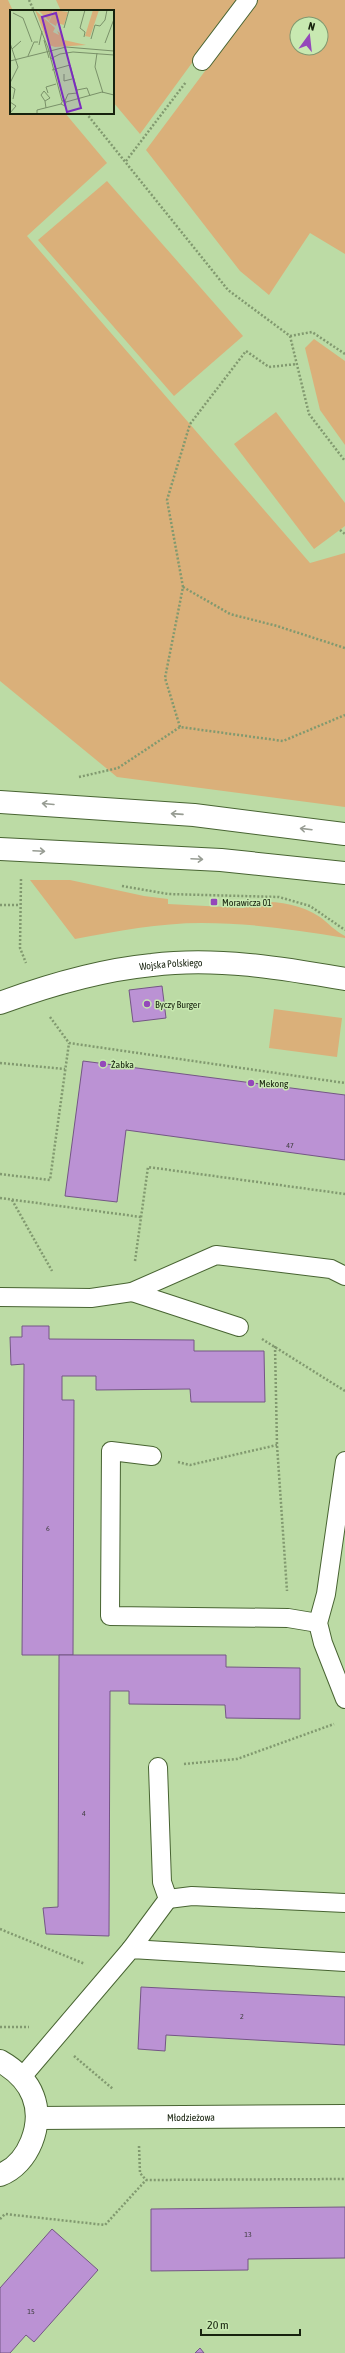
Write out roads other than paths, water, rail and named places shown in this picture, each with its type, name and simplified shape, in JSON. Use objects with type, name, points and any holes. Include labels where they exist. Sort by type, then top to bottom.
[{"type":"street","points":[[0,802],[194,815],[345,834]]},
{"type":"street","points":[[0,849],[221,860],[345,873]]},
{"type":"street","name":"Wojska Polskiego","points":[[0,1003],[46,987],[80,978],[153,964],[193,963],[243,965],[345,979]]},
{"type":"street","points":[[0,2060],[22,2077],[33,2096],[37,2118],[30,2148],[10,2171],[0,2175]]},
{"type":"street","name":"Młodzieżowa","points":[[37,2118],[138,2119],[345,2116]]},
{"type":"lane","points":[[202,61],[248,0]]},
{"type":"lane","points":[[0,1297],[91,1298],[132,1292],[216,1255],[331,1269],[345,1276]]},
{"type":"lane","points":[[132,1292],[239,1327]]},
{"type":"lane","points":[[152,1456],[111,1451],[110,1616],[288,1618],[318,1623]]},
{"type":"lane","points":[[345,1461],[326,1594],[318,1623],[323,1643],[345,1700]]},
{"type":"lane","points":[[158,1767],[162,1882],[168,1899]]},
{"type":"lane","points":[[22,2077],[131,1949],[168,1899],[192,1896],[345,1903]]},
{"type":"lane","points":[[131,1949],[345,1962]]},
{"type":"place","name":"Morawicza 01","points":[[214,902]]},
{"type":"place","name":"Byczy Burger","points":[[147,1004]]},
{"type":"place","name":"Żabka","points":[[103,1064]]},
{"type":"place","name":"Mekong","points":[[251,1083]]}]
